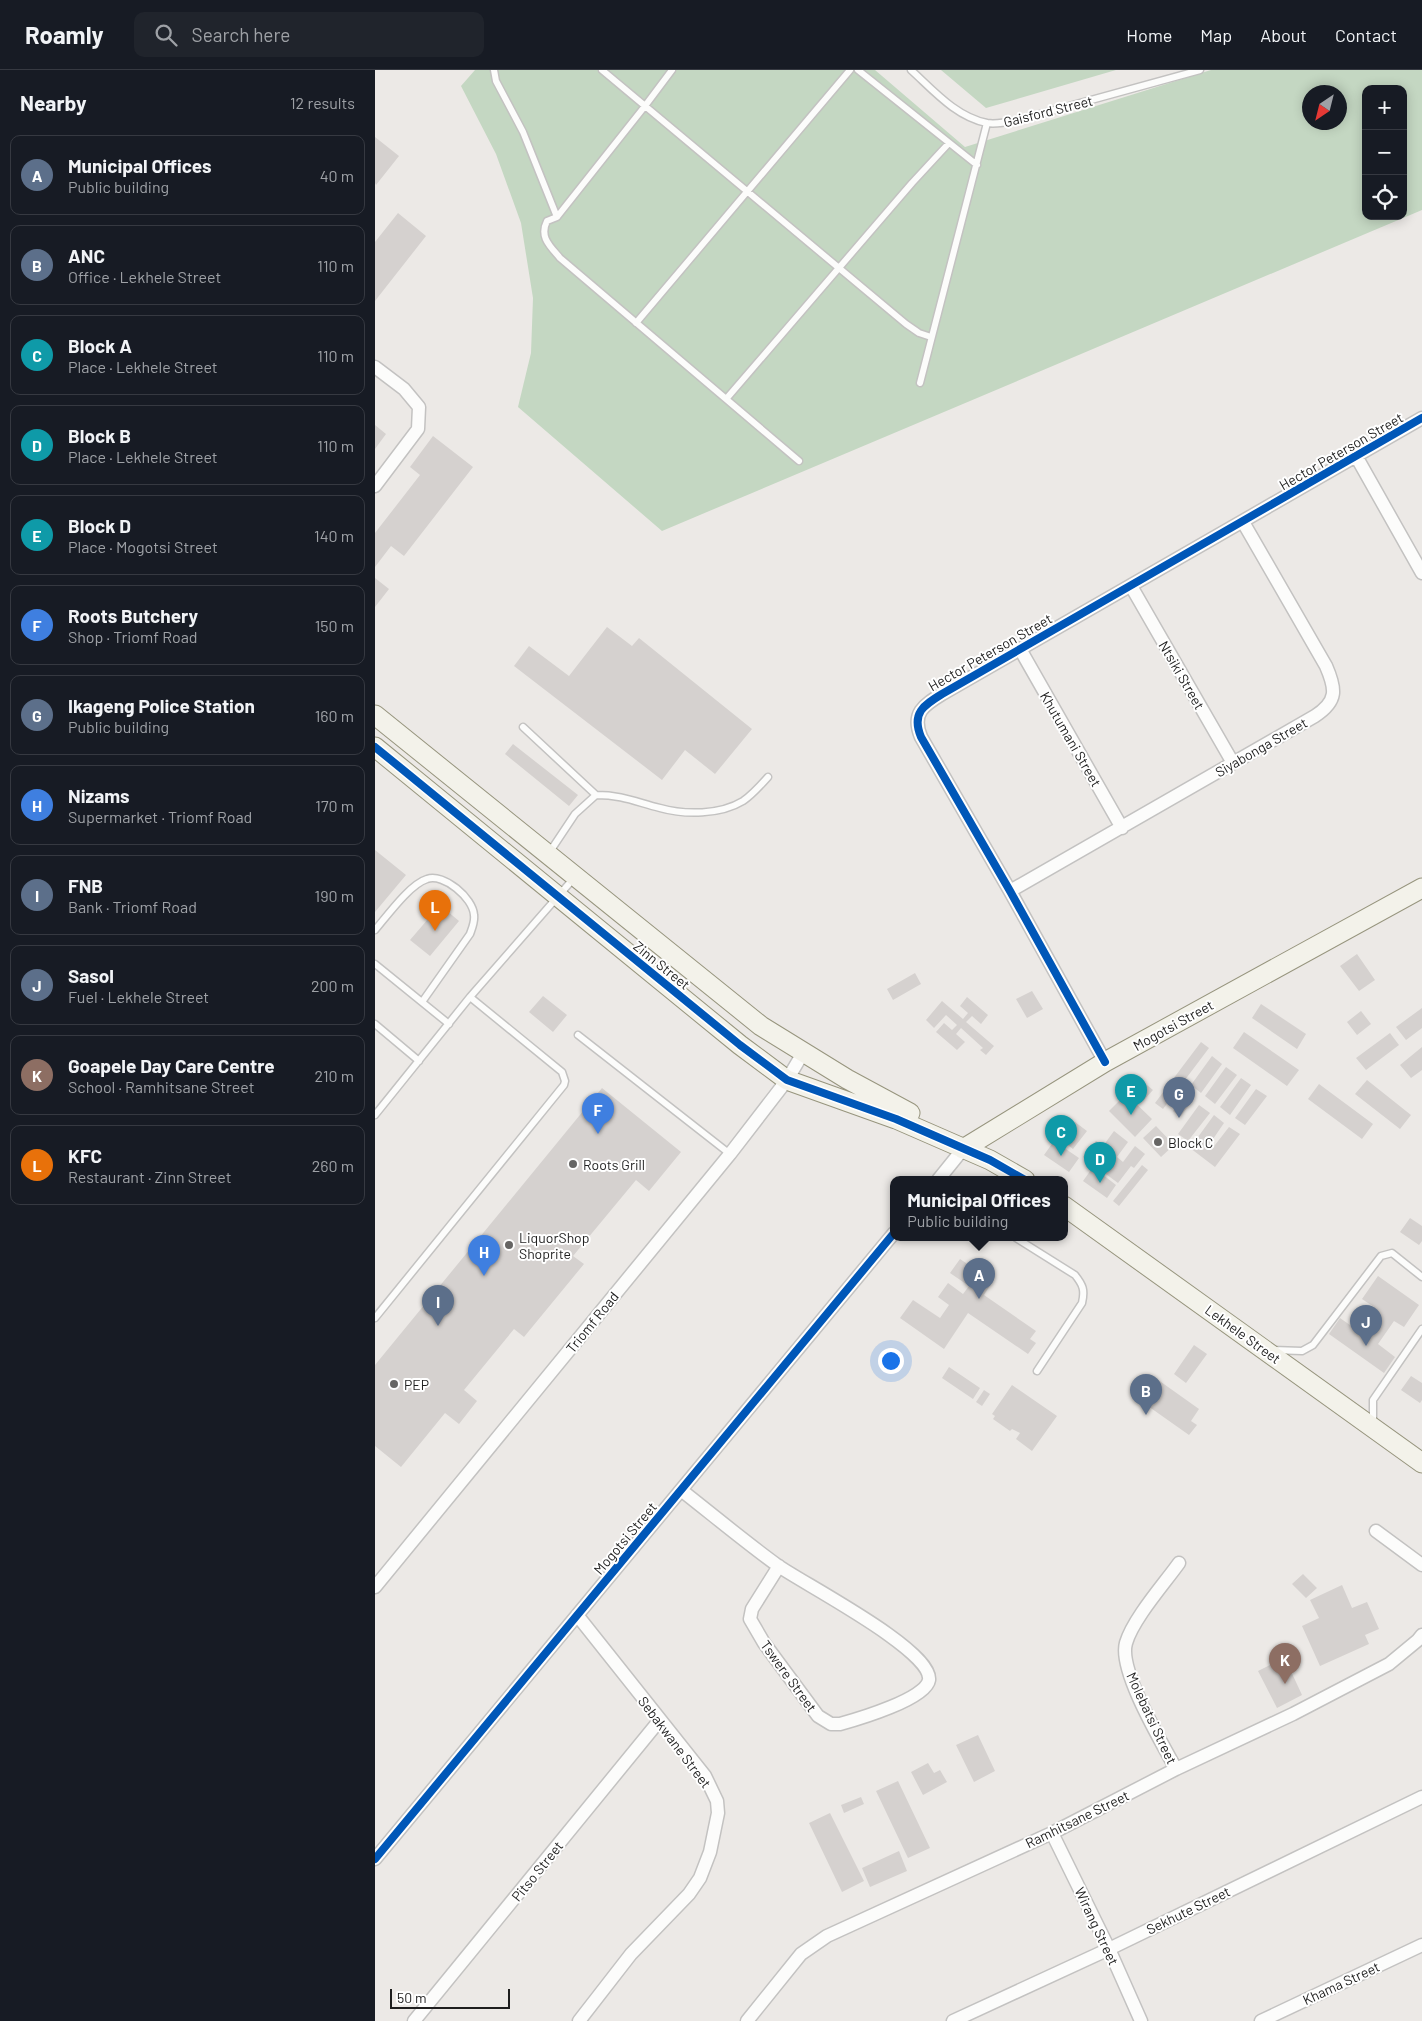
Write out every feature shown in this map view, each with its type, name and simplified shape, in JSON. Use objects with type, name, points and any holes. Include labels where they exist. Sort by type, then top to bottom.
[{"type":"street","points":[[375,367],[404,389],[419,407],[418,429],[375,486]]},
{"type":"street","name":"Hector Peterson Street","points":[[1105,1062],[1010,891],[921,737],[917,720],[923,707],[1020,649],[1422,418]]},
{"type":"street","points":[[1356,456],[1421,570]]},
{"type":"street","name":"Siyabonga Street","points":[[1010,891],[1315,716],[1323,711],[1334,696],[1333,683],[1326,666],[1243,522]]},
{"type":"street","name":"Ntsiki Street","points":[[1131,586],[1233,763]]},
{"type":"street","name":"Khutumani Street","points":[[1020,649],[1122,828]]},
{"type":"street","name":"Zinn Street","points":[[375,715],[761,1026],[868,1091],[968,1147]]},
{"type":"street","name":"Zinn Street","points":[[375,747],[740,1045],[787,1080],[873,1110],[968,1147]]},
{"type":"street","name":"Mogotsi Street","points":[[941,1176],[968,1147],[1105,1062],[1422,888]]},
{"type":"street","name":"Triomf Road","points":[[375,1587],[730,1154],[787,1080],[803,1053]]},
{"type":"street","points":[[968,1147],[1018,1176]]},
{"type":"street","name":"Lekhele Street","points":[[1068,1209],[1422,1463]]},
{"type":"street","name":"Mogotsi Street","points":[[375,1859],[890,1238]]},
{"type":"street","name":"Tswere Street","points":[[681,1490],[779,1566],[903,1646],[920,1661],[928,1672],[930,1678],[926,1688],[917,1695],[899,1703],[840,1724],[831,1724],[818,1716],[753,1627],[751,1619],[752,1609],[779,1566]]},
{"type":"street","points":[[1376,1532],[1422,1565]]},
{"type":"street","name":"Molebatsi Street","points":[[1175,1769],[1141,1702],[1129,1670],[1125,1650],[1126,1641],[1139,1617],[1179,1563]]},
{"type":"street","name":"Sebakwane Street","points":[[577,1615],[659,1721],[705,1776],[712,1789],[718,1813],[705,1868],[695,1886],[631,1954],[579,2021]]},
{"type":"street","name":"Ramhitsane Street","points":[[747,2021],[801,1954],[827,1936],[1052,1832],[1175,1769],[1293,1714],[1389,1664],[1421,1640]]},
{"type":"street","name":"Pitso Street","points":[[414,2021],[659,1721]]},
{"type":"street","name":"Sekhute Street","points":[[953,2021],[1109,1949],[1422,1797]]},
{"type":"street","name":"Wirang Street","points":[[1052,1832],[1109,1949],[1141,2021]]},
{"type":"street","name":"Khama Street","points":[[1261,2021],[1422,1945]]},
{"type":"lane","points":[[494,70],[496,81],[523,132],[557,217]]},
{"type":"lane","points":[[602,70],[906,324],[931,337]]},
{"type":"lane","points":[[672,70],[557,217],[547,222],[543,234],[547,243],[561,258],[799,460]]},
{"type":"lane","points":[[636,322],[850,70]]},
{"type":"lane","points":[[858,70],[977,165]]},
{"type":"lane","name":"Gaisford Street","points":[[911,70],[960,112],[987,123],[1001,123],[1022,119],[1200,70]]},
{"type":"lane","points":[[920,383],[987,123]]},
{"type":"lane","points":[[727,398],[911,183],[949,143]]},
{"type":"lane","points":[[523,728],[597,794],[631,798],[673,811],[703,812],[731,807],[744,800],[768,778]]},
{"type":"lane","points":[[548,854],[575,814],[597,794]]},
{"type":"lane","points":[[375,1114],[470,997],[575,877]]},
{"type":"lane","points":[[375,930],[409,892],[426,879],[435,878],[443,880],[466,896],[471,904],[474,915],[470,934],[422,1002]]},
{"type":"lane","points":[[375,964],[449,1024]]},
{"type":"lane","points":[[375,1318],[564,1085],[565,1081],[562,1072],[470,997]]},
{"type":"lane","points":[[375,1024],[419,1061]]},
{"type":"lane","points":[[578,1035],[730,1154]]},
{"type":"lane","points":[[1021,1241],[1075,1275],[1085,1291],[1082,1303],[1037,1371]]},
{"type":"lane","points":[[1264,1350],[1302,1351],[1313,1345],[1381,1256],[1392,1253],[1422,1277]]},
{"type":"lane","points":[[1372,1427],[1373,1400],[1422,1329]]},
{"type":"green space","points":[[475,70],[875,70],[965,147],[1211,70],[1422,70],[1422,210],[1407,216],[1407,85],[1362,85],[1362,220],[1398,220],[662,531],[518,407],[531,353],[533,298],[521,223],[496,154],[461,86]]},
{"type":"green space","points":[[941,70],[1116,70],[986,108]]},
{"type":"building","points":[[375,137],[399,156],[376,185],[375,183]]},
{"type":"building","points":[[398,213],[426,236],[375,301],[375,242]]},
{"type":"building","points":[[375,425],[386,434],[375,449]]},
{"type":"building","points":[[433,436],[473,467],[404,556],[391,546],[375,567],[375,533],[420,475],[410,467]]},
{"type":"building","points":[[375,578],[389,589],[375,607]]},
{"type":"building","points":[[607,627],[632,646],[639,638],[752,729],[715,774],[685,750],[662,780],[514,666],[529,646],[569,676]]},
{"type":"building","points":[[513,744],[578,795],[569,806],[505,754]]},
{"type":"building","points":[[375,850],[406,875],[375,912]]},
{"type":"building","points":[[440,905],[459,921],[430,956],[410,940]]},
{"type":"building","points":[[1357,954],[1375,980],[1359,991],[1340,966]]},
{"type":"building","points":[[915,973],[921,984],[893,1000],[887,989]]},
{"type":"building","points":[[1032,991],[1043,1009],[1027,1018],[1016,999]]},
{"type":"building","points":[[543,996],[567,1015],[553,1032],[529,1012]]},
{"type":"building","points":[[967,997],[988,1015],[981,1024],[972,1016],[966,1022],[994,1046],[986,1055],[980,1050],[983,1048],[961,1028],[956,1034],[965,1042],[957,1050],[936,1032],[944,1023],[952,1030],[957,1025],[946,1015],[934,1028],[926,1020],[942,1001],[963,1019],[968,1013],[960,1006]]},
{"type":"building","points":[[1261,1004],[1306,1034],[1297,1049],[1252,1018]]},
{"type":"building","points":[[1422,1008],[1422,1028],[1406,1040],[1396,1027]]},
{"type":"building","points":[[1361,1011],[1371,1024],[1357,1035],[1347,1022]]},
{"type":"building","points":[[1244,1032],[1299,1070],[1287,1086],[1233,1048]]},
{"type":"building","points":[[1390,1033],[1399,1045],[1366,1070],[1356,1058]]},
{"type":"building","points":[[1201,1042],[1209,1048],[1163,1109],[1155,1103]]},
{"type":"building","points":[[1422,1047],[1422,1070],[1411,1078],[1400,1065]]},
{"type":"building","points":[[1212,1056],[1222,1064],[1201,1093],[1191,1085]]},
{"type":"building","points":[[1226,1067],[1237,1075],[1215,1104],[1205,1096]]},
{"type":"building","points":[[1241,1078],[1251,1085],[1230,1115],[1220,1107]]},
{"type":"building","points":[[1367,1080],[1411,1115],[1400,1129],[1355,1094]]},
{"type":"building","points":[[1142,1081],[1153,1090],[1143,1101],[1132,1092]]},
{"type":"building","points":[[1319,1084],[1373,1124],[1362,1139],[1308,1099]]},
{"type":"building","points":[[602,1088],[681,1152],[649,1191],[636,1180],[573,1256],[584,1264],[524,1337],[514,1329],[464,1390],[477,1401],[459,1424],[445,1413],[401,1467],[375,1446],[375,1365]]},
{"type":"building","points":[[1256,1089],[1267,1096],[1245,1125],[1235,1118]]},
{"type":"building","points":[[1126,1094],[1152,1119],[1135,1137],[1109,1111]]},
{"type":"building","points":[[1186,1094],[1193,1100],[1180,1117],[1173,1111]]},
{"type":"building","points":[[1199,1105],[1210,1113],[1188,1141],[1178,1134]]},
{"type":"building","points":[[1214,1115],[1224,1123],[1211,1142],[1215,1145],[1229,1127],[1240,1134],[1215,1167],[1190,1148]]},
{"type":"building","points":[[1075,1122],[1087,1131],[1073,1149],[1061,1140]]},
{"type":"building","name":"Block C","points":[[1156,1126],[1174,1145],[1161,1157],[1143,1138]]},
{"type":"building","points":[[1114,1131],[1128,1142],[1117,1157],[1123,1162],[1135,1146],[1145,1154],[1134,1168],[1131,1166],[1118,1183],[1083,1157],[1096,1141],[1103,1146]]},
{"type":"building","points":[[1054,1141],[1079,1158],[1069,1172],[1044,1155]]},
{"type":"building","points":[[1142,1165],[1148,1170],[1119,1206],[1113,1201]]},
{"type":"building","points":[[1093,1167],[1116,1185],[1107,1198],[1083,1181]]},
{"type":"building","points":[[1410,1218],[1422,1226],[1422,1241],[1419,1245],[1400,1232]]},
{"type":"building","points":[[960,1259],[993,1281],[984,1295],[1036,1331],[1030,1339],[1036,1343],[1028,1354],[968,1313],[944,1349],[900,1318],[913,1300],[940,1318],[949,1305],[938,1297],[948,1283],[963,1294],[969,1286],[950,1273]]},
{"type":"building","points":[[1378,1276],[1419,1305],[1404,1327],[1394,1321],[1378,1344],[1395,1357],[1384,1373],[1329,1334],[1340,1318],[1357,1330],[1374,1307],[1362,1299]]},
{"type":"building","points":[[1194,1345],[1207,1354],[1186,1383],[1174,1374]]},
{"type":"building","points":[[949,1367],[980,1388],[973,1399],[942,1378]]},
{"type":"building","points":[[1411,1376],[1422,1383],[1422,1400],[1420,1403],[1401,1390]]},
{"type":"building","points":[[1154,1377],[1199,1409],[1191,1421],[1197,1425],[1189,1435],[1138,1399]]},
{"type":"building","points":[[1012,1385],[1057,1416],[1032,1451],[1016,1439],[1020,1433],[1012,1429],[1010,1431],[993,1419],[995,1416],[992,1414]]},
{"type":"building","points":[[984,1390],[990,1394],[982,1406],[976,1402]]},
{"type":"building","points":[[1303,1574],[1317,1588],[1306,1598],[1292,1584]]},
{"type":"building","points":[[1342,1585],[1352,1608],[1367,1602],[1379,1629],[1365,1635],[1369,1644],[1320,1666],[1302,1626],[1319,1618],[1310,1600]]},
{"type":"building","points":[[1280,1660],[1284,1669],[1289,1667],[1302,1695],[1277,1708],[1258,1671]]},
{"type":"building","points":[[978,1735],[995,1771],[974,1782],[956,1745]]},
{"type":"building","points":[[928,1763],[934,1773],[940,1770],[947,1782],[923,1795],[911,1772]]},
{"type":"building","points":[[898,1781],[930,1848],[908,1858],[876,1791]]},
{"type":"building","points":[[861,1797],[864,1804],[844,1813],[841,1805]]},
{"type":"building","points":[[830,1813],[864,1881],[842,1892],[809,1823]]},
{"type":"building","points":[[899,1851],[907,1871],[870,1887],[862,1868]]},
{"type":"cycle path","points":[[1105,1062],[1010,891],[921,737],[918,729],[921,711],[942,694],[1422,418]]},
{"type":"cycle path","points":[[375,747],[740,1045],[787,1080],[896,1119],[990,1160],[1018,1176]]},
{"type":"cycle path","points":[[375,1859],[890,1238]]},
{"type":"place","name":"KFC","points":[[435,931]]},
{"type":"place","name":"Block D","points":[[1131,1115]]},
{"type":"place","name":"Ikageng Police Station","points":[[1179,1118]]},
{"type":"place","name":"Roots Butchery","points":[[598,1134]]},
{"type":"place","name":"Block C","points":[[1158,1142]]},
{"type":"place","name":"Block A","points":[[1061,1156]]},
{"type":"place","name":"Roots Grill","points":[[573,1164]]},
{"type":"place","name":"Block B","points":[[1100,1183]]},
{"type":"place","name":"LiquorShop Shoprite","points":[[509,1245]]},
{"type":"place","name":"Nizams","points":[[484,1276]]},
{"type":"place","name":"Municipal Offices","points":[[979,1299]]},
{"type":"place","name":"FNB","points":[[438,1326]]},
{"type":"place","name":"Sasol","points":[[1366,1346]]},
{"type":"place","name":"PEP","points":[[394,1384]]},
{"type":"place","name":"ANC","points":[[1146,1415]]},
{"type":"place","name":"Goapele Day Care Centre","points":[[1285,1684]]}]
